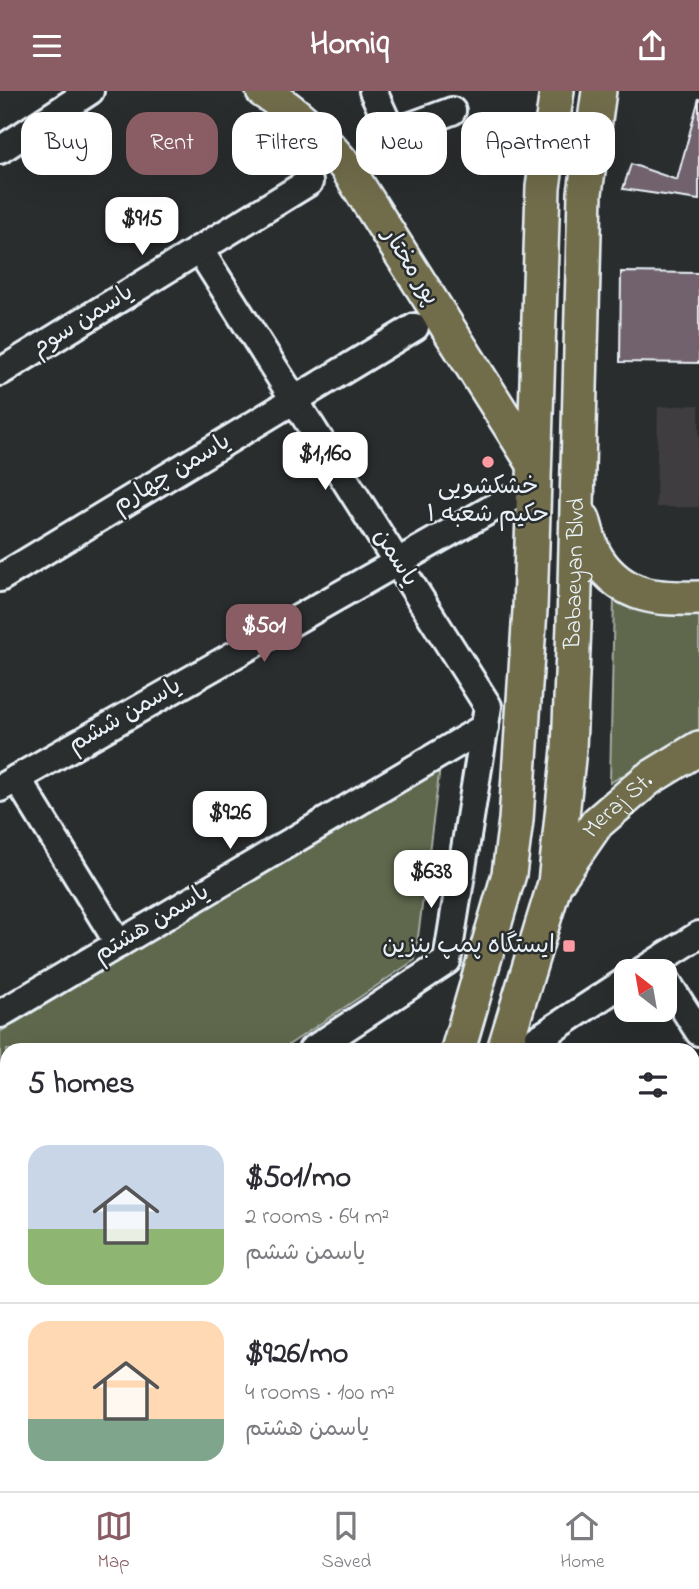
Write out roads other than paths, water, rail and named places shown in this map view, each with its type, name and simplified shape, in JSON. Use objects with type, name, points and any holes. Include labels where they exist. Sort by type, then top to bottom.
[{"type":"main road","name":"پور مختار","points":[[263,91],[312,126],[347,168],[534,464]]},
{"type":"main road","name":"Babaeyan Blvd","points":[[460,1043],[509,874],[517,809],[530,610],[543,187],[557,91]]},
{"type":"main road","name":"Babaeyan Blvd","points":[[518,1043],[555,883],[569,748],[585,193],[599,91]]},
{"type":"main road","points":[[576,501],[597,559],[626,589],[662,599],[699,598]]},
{"type":"main road","name":"Meraj St.","points":[[555,883],[597,823],[648,779],[699,748]]},
{"type":"street","points":[[0,150],[90,91]]},
{"type":"street","points":[[373,91],[391,133],[452,111]]},
{"type":"street","name":"یاسمن سوم","points":[[0,372],[309,182]]},
{"type":"street","name":"یاسمن","points":[[199,249],[488,706],[447,961],[323,1043]]},
{"type":"street","name":"یاسمن چهارم","points":[[0,578],[415,327]]},
{"type":"street","name":"یاسمن ششم","points":[[9,783],[507,500]]},
{"type":"street","name":"یاسمن هشتم","points":[[0,1014],[485,727]]},
{"type":"street","points":[[9,783],[119,944]]},
{"type":"street","points":[[670,959],[699,935]]},
{"type":"street","points":[[524,1043],[614,988]]},
{"type":"street","points":[[677,1001],[699,1032]]},
{"type":"place","name":"خشکشویی حکیم شعبه ۱","points":[[488,462]]},
{"type":"place","name":"ایستگاه پمپ بنزین","points":[[569,946]]}]
